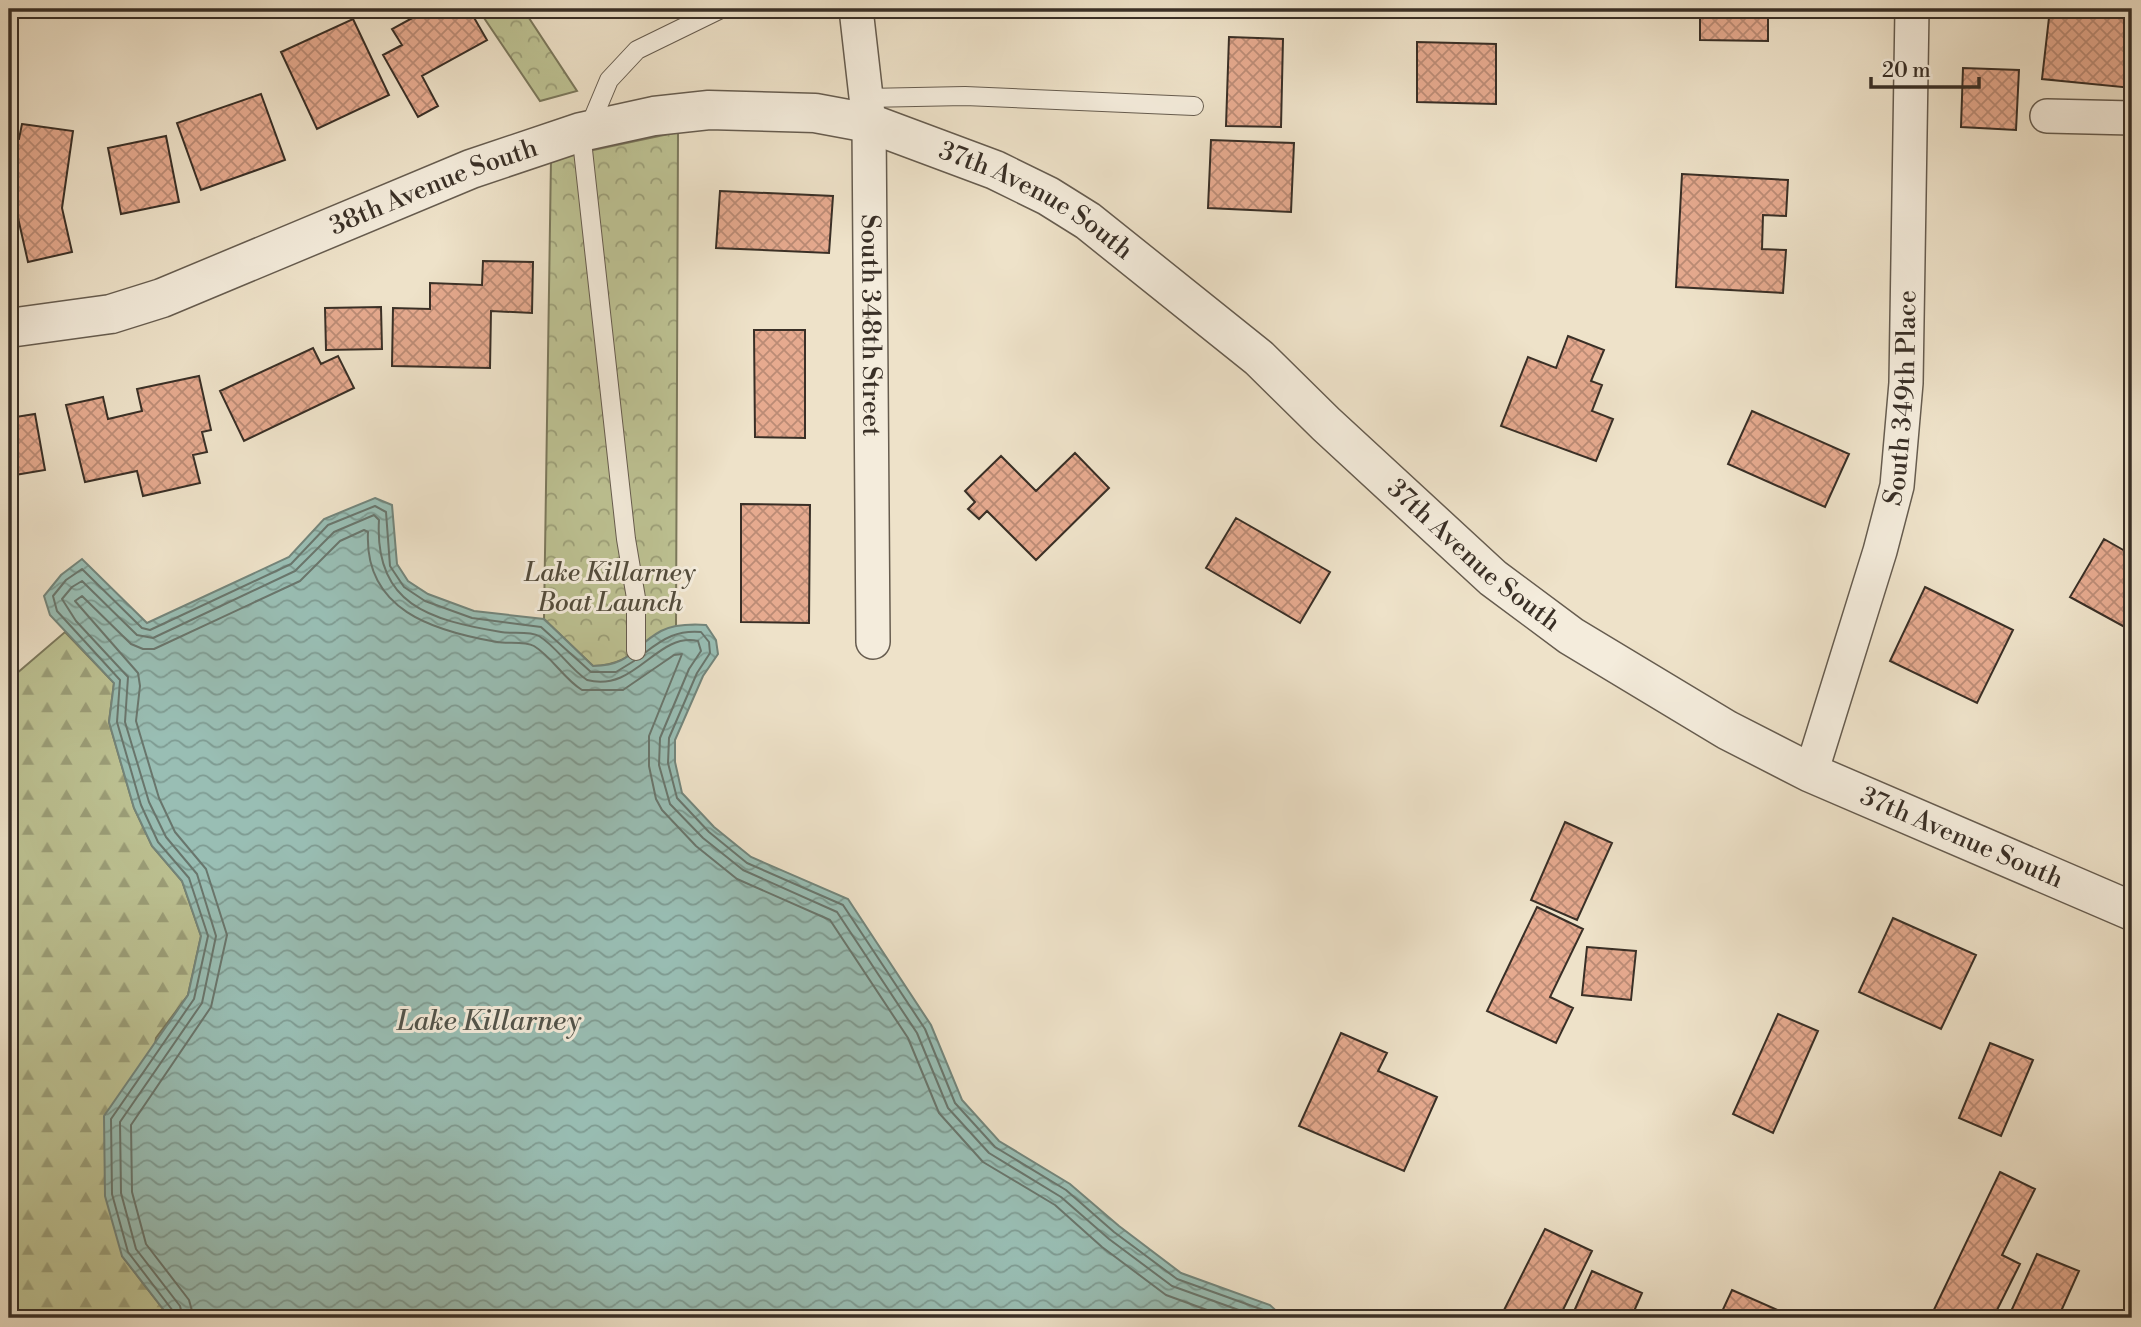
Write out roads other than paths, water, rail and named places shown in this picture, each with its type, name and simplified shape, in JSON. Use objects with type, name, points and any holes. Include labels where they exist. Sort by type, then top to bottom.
[{"type":"street","name":"South 348th Street","points":[[856,9],[867,110],[873,642]]},
{"type":"street","name":"South 349th Place","points":[[1811,773],[1880,551],[1896,486],[1906,383],[1912,9]]},
{"type":"street","name":"38th Avenue South","points":[[9,328],[111,314],[162,298],[471,169],[585,131],[654,116],[709,110],[815,113],[867,110]]},
{"type":"street","name":"37th Avenue South","points":[[867,110],[1048,196],[1088,221],[1259,358],[1493,578],[1571,636],[1727,730],[1811,773],[2132,911]]},
{"type":"street","points":[[2047,116],[2132,118]]},
{"type":"lane","points":[[636,651],[636,598],[626,538],[585,131],[609,80],[637,50],[721,9]]},
{"type":"lane","points":[[867,110],[965,96],[1194,106]]},
{"type":"water","name":"Lake Killarney","points":[[375,498],[392,505],[397,564],[408,581],[428,594],[474,611],[544,619],[593,666],[624,659],[651,637],[666,629],[683,625],[706,625],[716,640],[718,654],[703,676],[675,740],[675,762],[682,793],[714,827],[751,857],[848,899],[931,1025],[962,1100],[999,1141],[1070,1184],[1119,1226],[1181,1273],[1270,1305],[1284,1318],[170,1318],[122,1256],[105,1196],[104,1116],[188,995],[201,936],[182,881],[152,846],[134,808],[109,722],[114,683],[50,615],[44,596],[61,575],[82,559],[147,623],[289,557],[324,519]]},
{"type":"park label","name":"Lake Killarney Boat Launch","points":[[610,588]]}]
